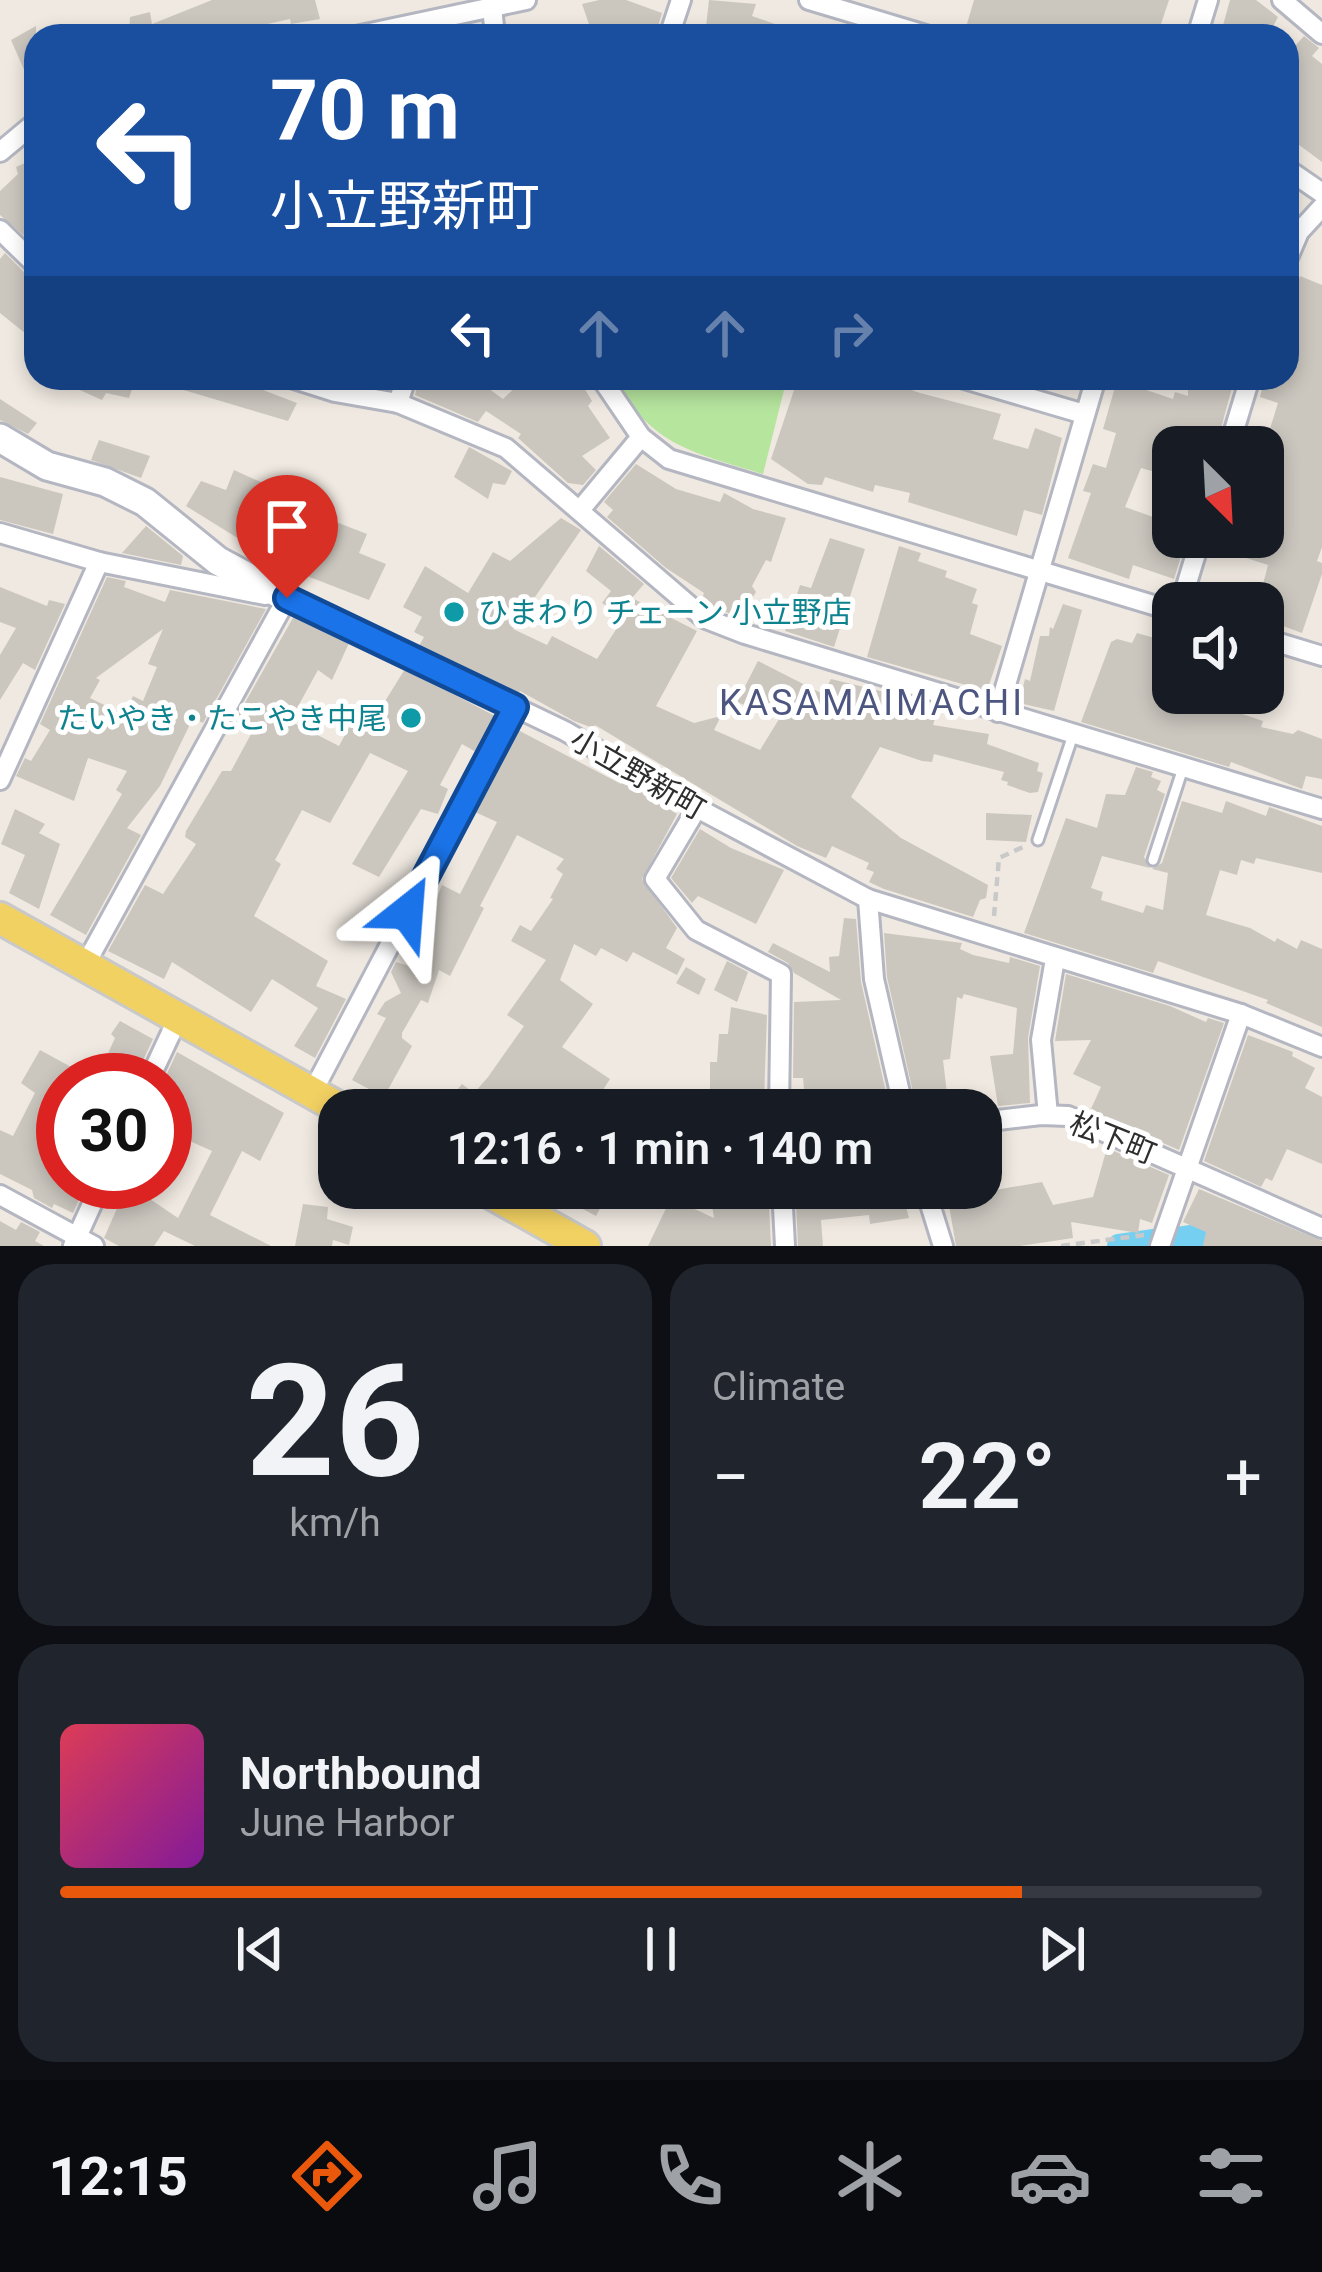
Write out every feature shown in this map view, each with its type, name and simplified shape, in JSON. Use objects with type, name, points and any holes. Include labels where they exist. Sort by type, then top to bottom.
[{"type":"main road","points":[[0,918],[318,1096]]},
{"type":"main road","points":[[519,1209],[585,1246]]},
{"type":"street","points":[[412,24],[526,0]]},
{"type":"street","points":[[809,0],[888,24]]},
{"type":"street","points":[[1282,0],[1322,34]]},
{"type":"street","points":[[492,7],[494,24]]},
{"type":"street","points":[[0,152],[24,132]]},
{"type":"street","points":[[1299,234],[1322,207]]},
{"type":"street","points":[[0,230],[24,253]]},
{"type":"street","points":[[329,390],[398,403],[506,448],[704,617],[745,634],[1322,809]]},
{"type":"street","points":[[398,403],[402,390]]},
{"type":"street","points":[[609,390],[641,437],[669,459],[1152,605]]},
{"type":"street","points":[[1002,390],[1084,414]]},
{"type":"street","points":[[998,712],[1092,390]]},
{"type":"street","points":[[1235,426],[1246,390]]},
{"type":"street","points":[[580,510],[641,437]]},
{"type":"street","points":[[0,438],[47,466],[105,482],[145,502],[218,561],[287,598],[86,965]]},
{"type":"street","name":"小立野新町","points":[[0,533],[99,562],[287,598],[565,731],[868,899],[1241,1014],[1322,1047]]},
{"type":"street","points":[[0,780],[99,562]]},
{"type":"street","points":[[1284,643],[1321,652]]},
{"type":"street","points":[[312,1093],[515,707]]},
{"type":"street","points":[[697,808],[655,879],[696,930],[781,974],[779,1089]]},
{"type":"street","points":[[868,899],[874,979],[899,1089]]},
{"type":"street","name":"松下町","points":[[1055,958],[1041,1040],[1048,1115],[1068,1117],[1322,1228]]},
{"type":"street","points":[[1162,1239],[1241,1014]]},
{"type":"street","points":[[162,1053],[178,1018]]},
{"type":"street","points":[[1002,1120],[1048,1115]]},
{"type":"street","points":[[0,1195],[81,1243],[93,1209]]},
{"type":"street","points":[[783,1209],[785,1246]]},
{"type":"street","points":[[932,1209],[943,1246]]},
{"type":"lane","points":[[1038,840],[1073,735]]},
{"type":"lane","points":[[1153,860],[1183,767]]},
{"type":"path","points":[[992,940],[999,858],[1038,840]]},
{"type":"path","points":[[1061,1246],[1162,1239]]},
{"type":"green space","points":[[623,390],[784,390],[763,474],[677,444],[643,419]]},
{"type":"building","points":[[212,0],[315,0],[320,19],[291,24],[290,19],[268,24],[152,24]]},
{"type":"building","points":[[626,0],[662,13],[659,24],[589,24],[582,4]]},
{"type":"building","points":[[709,0],[756,4],[752,16],[775,24],[706,24]]},
{"type":"building","points":[[974,0],[1169,0],[1161,24],[967,24]]},
{"type":"building","points":[[1230,0],[1256,0],[1278,17],[1274,24],[1223,24]]},
{"type":"building","points":[[150,12],[152,24],[130,24],[130,17]]},
{"type":"building","points":[[24,33],[24,70],[11,40]]},
{"type":"building","points":[[1304,36],[1319,48],[1312,56],[1322,64],[1322,162],[1299,145],[1299,42]]},
{"type":"building","points":[[24,163],[24,236],[0,215],[0,191],[18,174],[16,167]]},
{"type":"building","points":[[5,253],[24,272],[24,332],[0,313],[0,259]]},
{"type":"building","points":[[1300,276],[1322,285],[1322,547],[1317,561],[1322,563],[1322,574],[1302,633],[1284,626],[1284,582],[1264,582],[1268,565],[1246,558],[1284,558],[1284,426],[1271,426],[1278,403],[1260,397],[1262,390],[1299,390]]},
{"type":"building","points":[[80,390],[132,390],[129,398],[106,393],[102,400]]},
{"type":"building","points":[[184,390],[263,390],[297,403],[288,421]]},
{"type":"building","points":[[416,390],[491,390],[503,399],[512,390],[585,390],[592,401],[588,406],[610,438],[582,456],[596,470],[583,485],[568,483],[518,438],[521,434],[486,411],[478,422],[415,395]]},
{"type":"building","points":[[794,390],[911,390],[1001,414],[993,439],[1028,449],[1035,428],[1062,438],[1042,515],[1024,510],[1017,536],[908,502],[910,493],[875,485],[873,492],[825,477],[822,485],[808,484],[771,459]]},
{"type":"building","points":[[1114,390],[1146,390],[1173,399],[1175,392],[1188,396],[1188,390],[1231,390],[1222,426],[1152,426],[1152,471],[1141,468],[1125,507],[1152,517],[1152,558],[1180,558],[1174,579],[1133,565],[1129,579],[1068,558],[1091,493],[1083,491],[1093,464],[1106,468],[1116,433],[1103,429]]},
{"type":"building","points":[[0,399],[37,423],[28,434],[0,420]]},
{"type":"building","points":[[99,440],[150,456],[141,478],[91,460]]},
{"type":"building","points":[[469,447],[512,471],[505,485],[493,483],[488,499],[454,477]]},
{"type":"building","points":[[636,464],[676,489],[720,502],[724,493],[753,509],[786,518],[771,562],[766,560],[752,586],[756,592],[740,618],[709,605],[702,598],[704,593],[666,568],[607,517],[613,510],[604,502]]},
{"type":"building","points":[[234,470],[303,501],[300,508],[367,534],[359,553],[386,564],[369,600],[263,559],[265,555],[186,506],[201,481],[226,490]]},
{"type":"building","points":[[0,477],[63,494],[53,534],[0,520]]},
{"type":"building","points":[[561,518],[581,530],[513,629],[547,645],[552,636],[597,659],[624,617],[602,603],[611,591],[586,571],[599,546],[644,584],[632,598],[697,631],[656,706],[694,723],[721,716],[714,730],[760,750],[779,719],[737,702],[758,661],[823,694],[831,679],[909,698],[905,705],[935,719],[933,725],[989,734],[987,744],[1039,763],[1037,771],[1043,773],[1038,792],[1030,793],[1007,785],[1001,780],[1004,772],[934,754],[932,762],[922,761],[880,747],[851,797],[901,838],[988,885],[986,898],[980,900],[973,917],[869,882],[874,872],[866,869],[869,863],[832,846],[826,858],[797,846],[595,725],[574,721],[419,646],[424,637],[414,632],[422,617],[403,607],[425,566],[468,593],[493,552],[510,561]]},
{"type":"building","points":[[146,526],[183,556],[181,565],[122,553]]},
{"type":"building","points":[[830,538],[865,549],[834,647],[785,631],[800,585],[811,588]]},
{"type":"building","points":[[899,546],[921,553],[918,561],[947,571],[945,577],[977,589],[970,634],[1002,646],[987,691],[867,657]]},
{"type":"building","points":[[107,577],[126,581],[124,587],[165,602],[170,590],[266,609],[203,723],[193,718],[160,786],[127,828],[141,835],[86,935],[50,915],[122,794],[116,790],[127,771],[88,758],[74,801],[16,776],[50,730],[40,724]],"holes":[[[163,629],[148,664],[157,667],[143,701],[133,696],[125,715],[90,698],[100,680],[96,678]]]},
{"type":"building","points":[[0,587],[47,606],[49,600],[65,604],[35,670],[23,663],[0,700],[0,655],[16,628],[0,622]]},
{"type":"building","points":[[1063,604],[1082,610],[1054,711],[1019,703],[1025,679],[1030,681],[1040,636],[1049,636]]},
{"type":"building","points":[[294,616],[349,643],[332,680],[318,670],[290,721],[339,746],[353,720],[369,727],[405,669],[495,716],[476,752],[462,744],[440,785],[448,789],[438,814],[421,809],[379,877],[352,864],[408,771],[370,753],[330,823],[302,810],[275,860],[281,864],[254,916],[328,961],[316,986],[346,999],[315,1058],[294,1046],[318,1008],[272,979],[251,1012],[172,962],[164,979],[108,951],[145,885],[163,894],[196,844],[185,837],[186,831],[222,771],[231,771],[256,725],[238,715]]},
{"type":"building","points":[[1137,633],[1152,637],[1152,714],[1242,714],[1263,721],[1261,727],[1293,734],[1298,730],[1322,739],[1322,779],[1306,776],[1302,789],[1231,762],[1229,767],[1081,722],[1111,642],[1132,643]]},
{"type":"building","points":[[518,730],[623,781],[677,814],[642,879],[677,928],[666,948],[685,959],[677,975],[633,952],[627,962],[601,948],[596,956],[574,944],[560,980],[593,1004],[562,1047],[610,1079],[604,1089],[478,1089],[524,1026],[507,1015],[546,960],[511,941],[520,925],[531,931],[563,874],[556,869],[564,859],[517,835],[450,976],[439,970],[428,1003],[421,1000],[402,1033],[412,1046],[388,1089],[369,1089],[352,1080],[386,1018],[377,1014],[385,1002],[401,993],[391,972],[396,962],[409,966],[428,933],[423,931],[442,885],[460,894],[497,822],[475,812]]},
{"type":"building","points":[[1136,767],[1153,772],[1151,777],[1161,781],[1157,790],[1165,794],[1144,857],[1150,868],[1102,856],[1091,888],[1103,892],[1101,900],[1143,913],[1146,905],[1163,910],[1168,873],[1152,869],[1162,863],[1182,801],[1222,813],[1226,801],[1266,816],[1269,807],[1322,826],[1322,873],[1256,858],[1254,864],[1241,860],[1237,875],[1220,870],[1206,915],[1297,949],[1301,940],[1322,949],[1322,1027],[1266,1003],[1268,1000],[1158,961],[1153,973],[1024,933],[1066,818],[1097,828],[1106,794],[1125,795]]},
{"type":"building","points":[[15,809],[45,824],[39,833],[60,844],[39,909],[9,893],[25,855],[1,844]]},
{"type":"building","points":[[986,813],[1032,815],[1026,842],[986,840]]},
{"type":"building","points":[[700,829],[784,870],[756,924],[698,896],[692,903],[671,878]]},
{"type":"building","points":[[844,918],[856,919],[861,982],[885,1089],[804,1089],[803,1078],[793,1078],[794,1002],[841,1000],[768,952],[773,943],[830,972],[829,957],[839,956]]},
{"type":"building","points":[[884,933],[962,943],[960,949],[973,955],[1009,963],[1010,957],[1040,966],[1028,1038],[1030,1103],[1002,1106],[1002,1089],[995,1089],[990,1056],[1013,1054],[1017,1008],[964,994],[962,999],[957,997],[950,1059],[943,1060],[946,1089],[912,1089],[887,977]]},
{"type":"building","points":[[727,961],[748,972],[737,1002],[714,990]]},
{"type":"building","points":[[686,967],[706,979],[699,995],[676,983]]},
{"type":"building","points":[[1066,974],[1206,1022],[1208,1018],[1224,1023],[1179,1150],[1090,1111],[1101,1087],[1073,1074],[1091,1040],[1055,1041]]},
{"type":"building","points":[[731,1007],[767,1015],[764,1089],[710,1089],[710,1062],[717,1062],[719,1034],[728,1034]]},
{"type":"building","points":[[120,1021],[153,1039],[146,1053],[108,1053],[115,1038],[111,1034]]},
{"type":"building","points":[[1248,1035],[1293,1052],[1292,1056],[1315,1068],[1305,1088],[1322,1097],[1322,1164],[1287,1149],[1272,1181],[1266,1178],[1261,1187],[1204,1161]]},
{"type":"building","points":[[36,1057],[36,1199],[32,1190],[0,1174],[0,1130],[13,1136],[35,1093],[21,1083]]},
{"type":"building","points":[[192,1061],[284,1113],[260,1161],[242,1151],[210,1215],[271,1246],[195,1246],[164,1231],[154,1246],[119,1246],[104,1238],[117,1209],[165,1209],[178,1218],[183,1209],[192,1209],[192,1190],[212,1151],[192,1142]]},
{"type":"building","points":[[1107,1148],[1169,1175],[1152,1223],[1140,1219],[1138,1233],[1071,1222],[1073,1238],[1020,1246],[956,1246],[950,1209],[1002,1209],[1002,1189],[1042,1182],[1053,1205],[1093,1197]]},
{"type":"building","points":[[1199,1189],[1322,1241],[1322,1246],[1203,1246],[1206,1232],[1183,1222]]},
{"type":"building","points":[[303,1204],[328,1209],[327,1219],[353,1227],[349,1245],[333,1240],[332,1246],[295,1246]]},
{"type":"building","points":[[666,1209],[695,1209],[714,1218],[713,1209],[769,1209],[771,1246],[648,1246]]},
{"type":"building","points":[[796,1209],[907,1209],[909,1218],[870,1224],[869,1215],[821,1220],[823,1246],[798,1246]]},
{"type":"building","points":[[0,1221],[16,1230],[21,1222],[40,1232],[35,1241],[44,1246],[0,1246]]},
{"type":"waterway","points":[[1170,1240],[1209,1234],[1221,1246]]},
{"type":"waterway","points":[[1119,1246],[1154,1241]]},
{"type":"place","name":"ひまわり チェーン 小立野店","points":[[454,612]]},
{"type":"place","name":"たいやき・たこやき中尾","points":[[411,718]]},
{"type":"district","name":"KASAMAIMACHI","points":[[872,703]]},
{"type":"route","points":[[287,598],[515,707],[407,912]]}]
